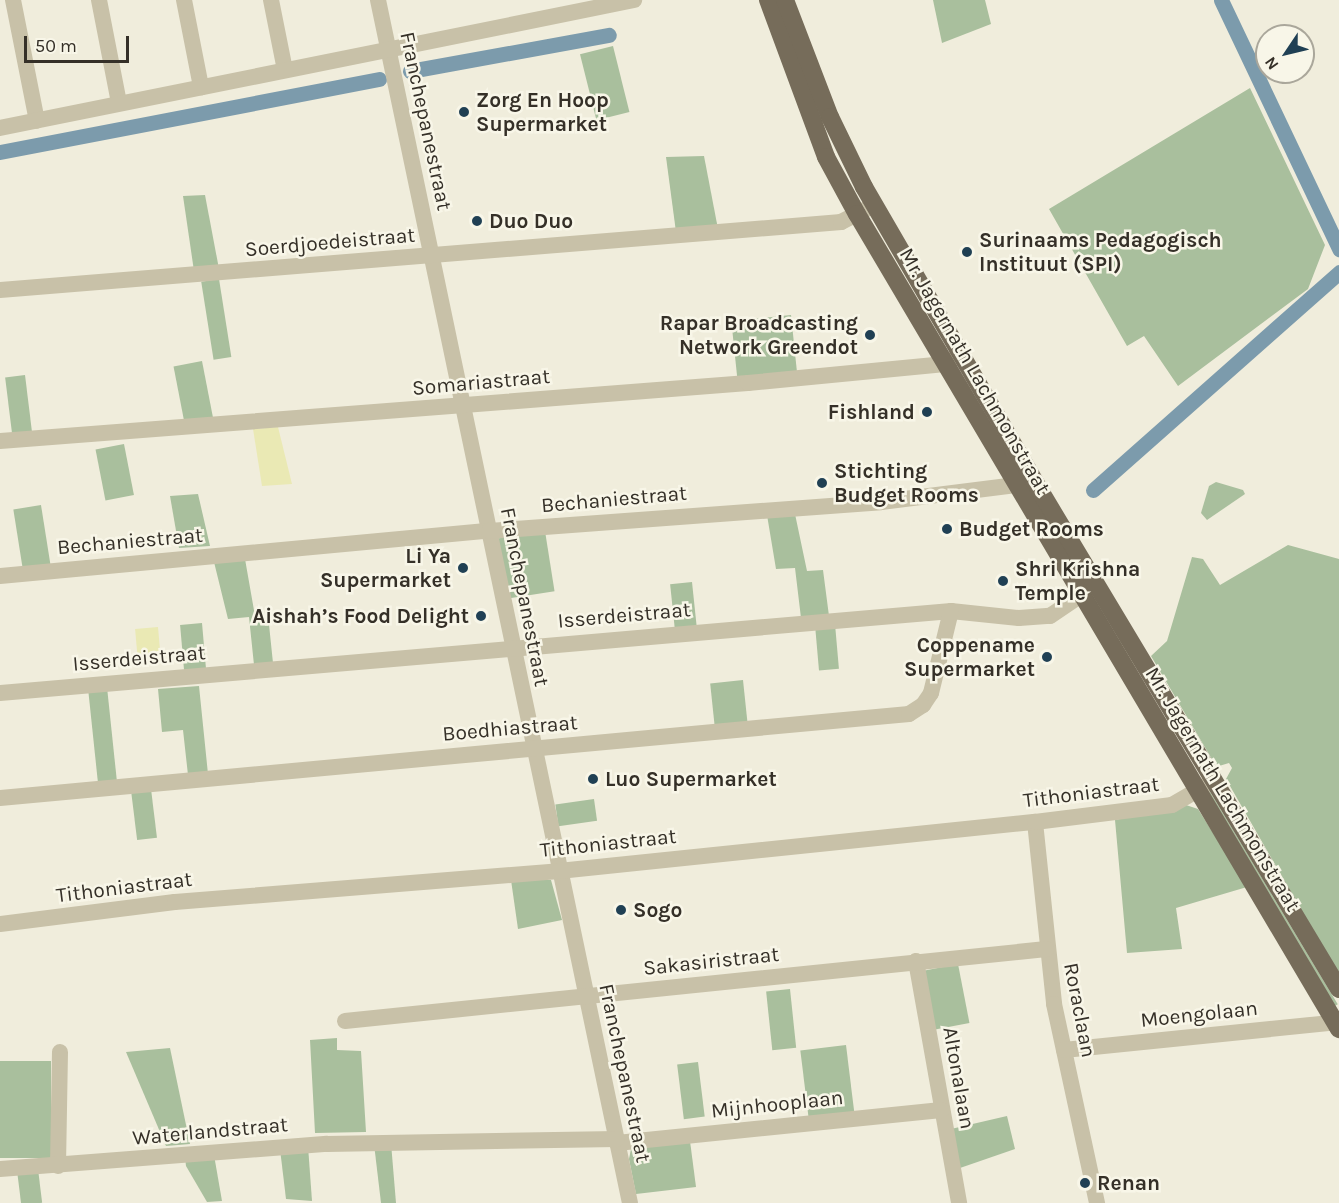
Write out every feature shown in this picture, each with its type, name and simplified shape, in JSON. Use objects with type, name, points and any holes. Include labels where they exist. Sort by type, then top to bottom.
[{"type":"main road","name":"Mr. Jagernath Lachmonstraat","points":[[768,0],[826,157],[857,214],[1197,791],[1338,1025]]},
{"type":"main road","name":"Mr. Jagernath Lachmonstraat","points":[[785,0],[830,117],[874,205],[1339,989]]},
{"type":"street","points":[[13,0],[38,121]]},
{"type":"street","points":[[99,0],[119,104]]},
{"type":"street","points":[[184,0],[201,87]]},
{"type":"street","points":[[271,0],[285,70]]},
{"type":"street","name":"Franchepanestraat","points":[[378,0],[465,406],[511,647],[630,1203]]},
{"type":"street","points":[[0,128],[388,50],[556,7],[634,0]]},
{"type":"street","name":"Soerdjoedeistraat","points":[[0,290],[841,222],[874,205]]},
{"type":"street","name":"Somariastraat","points":[[0,441],[465,406],[945,364],[963,354]]},
{"type":"street","name":"Bechaniestraat","points":[[0,576],[489,531],[881,502],[1016,485]]},
{"type":"street","name":"Isserdeistraat","points":[[0,693],[511,647],[951,611],[1019,618],[1050,616],[1098,584]]},
{"type":"street","name":"Boedhiastraat","points":[[0,798],[909,714],[923,705],[931,693],[951,611]]},
{"type":"street","name":"Tithoniastraat","points":[[0,924],[175,902],[559,871],[1035,822],[1172,805],[1214,781]]},
{"type":"street","name":"Roraclaan","points":[[1035,822],[1046,949],[1064,1050],[1097,1203]]},
{"type":"street","name":"Sakasiristraat","points":[[345,1021],[1046,949]]},
{"type":"street","name":"Altonalaan","points":[[916,961],[959,1203]]},
{"type":"street","name":"Moengolaan","points":[[1064,1050],[1338,1025]]},
{"type":"street","points":[[58,1166],[60,1052]]},
{"type":"street","name":"Mijnhooplaan","points":[[366,1144],[617,1141],[941,1110]]},
{"type":"street","name":"Waterlandstraat","points":[[0,1169],[327,1144],[366,1144]]},
{"type":"shaded area","points":[[933,0],[985,0],[991,24],[942,43]]},
{"type":"shaded area","points":[[613,46],[629,112],[596,120],[580,54]]},
{"type":"shaded area","points":[[1250,88],[1325,245],[1308,289],[1178,386],[1144,336],[1127,346],[1049,209]]},
{"type":"shaded area","points":[[704,156],[718,229],[676,232],[666,157]]},
{"type":"shaded area","points":[[205,195],[219,269],[194,271],[183,196]]},
{"type":"shaded area","points":[[219,279],[231,357],[214,360],[201,282]]},
{"type":"shaded area","points":[[791,315],[797,374],[737,380],[731,321]]},
{"type":"shaded area","points":[[202,361],[213,418],[185,423],[174,367]]},
{"type":"shaded area","points":[[25,375],[32,434],[12,436],[5,377]]},
{"type":"shaded area","points":[[124,444],[134,495],[105,501],[96,450]]},
{"type":"shaded area","points":[[1216,482],[1243,490],[1245,494],[1207,520],[1201,513],[1209,486]]},
{"type":"shaded area","points":[[198,494],[210,546],[179,548],[170,496]]},
{"type":"shaded area","points":[[41,505],[50,564],[23,569],[13,509]]},
{"type":"shaded area","points":[[795,514],[807,571],[823,570],[829,616],[801,618],[795,568],[776,569],[767,515]]},
{"type":"shaded area","points":[[545,531],[555,591],[507,599],[498,539]]},
{"type":"shaded area","points":[[1288,545],[1339,559],[1339,976],[1226,779],[1232,768],[1229,763],[1219,766],[1213,761],[1151,656],[1167,641],[1192,557],[1203,559],[1220,585]]},
{"type":"shaded area","points":[[245,559],[255,616],[268,615],[273,663],[254,665],[249,617],[228,619],[214,562]]},
{"type":"shaded area","points":[[692,582],[697,627],[675,629],[670,584]]},
{"type":"shaded area","points":[[202,623],[206,670],[184,672],[180,625]]},
{"type":"shaded area","points":[[835,624],[839,669],[819,671],[815,626]]},
{"type":"shaded area","points":[[743,680],[748,725],[715,728],[710,683]]},
{"type":"shaded area","points":[[199,686],[208,774],[188,775],[183,730],[162,732],[158,689]]},
{"type":"shaded area","points":[[107,687],[117,783],[98,785],[88,689]]},
{"type":"shaded area","points":[[151,789],[157,838],[137,840],[131,791]]},
{"type":"shaded area","points":[[1209,790],[1338,1004],[1334,1006],[1206,792]]},
{"type":"shaded area","points":[[594,799],[597,821],[558,826],[555,804]]},
{"type":"shaded area","points":[[1186,805],[1198,809],[1247,887],[1176,908],[1182,949],[1127,953],[1115,820]]},
{"type":"shaded area","points":[[511,880],[551,880],[562,920],[518,929]]},
{"type":"shaded area","points":[[958,964],[969,1023],[935,1030],[924,971]]},
{"type":"shaded area","points":[[790,989],[796,1048],[772,1050],[766,992]]},
{"type":"shaded area","points":[[337,1038],[337,1050],[361,1051],[366,1132],[315,1133],[310,1040]]},
{"type":"shaded area","points":[[846,1045],[854,1112],[809,1118],[800,1051]]},
{"type":"shaded area","points":[[170,1048],[190,1144],[166,1146],[126,1052]]},
{"type":"shaded area","points":[[0,1061],[51,1061],[51,1158],[0,1158]]},
{"type":"shaded area","points":[[698,1062],[705,1117],[684,1119],[677,1065]]},
{"type":"shaded area","points":[[1007,1116],[1015,1149],[960,1168],[951,1129]]},
{"type":"shaded area","points":[[690,1141],[696,1187],[636,1194],[629,1159],[631,1149]]},
{"type":"shaded area","points":[[391,1143],[396,1203],[381,1203],[374,1144]]},
{"type":"shaded area","points":[[308,1146],[312,1201],[286,1199],[280,1149]]},
{"type":"shaded area","points":[[214,1155],[222,1201],[207,1202],[186,1166],[185,1157]]},
{"type":"shaded area","points":[[38,1169],[42,1203],[21,1203],[17,1172]]},
{"type":"sand","points":[[278,427],[292,484],[262,486],[253,429]]},
{"type":"sand","points":[[158,627],[161,663],[138,665],[135,629]]},
{"type":"waterway","points":[[1221,0],[1339,249]]},
{"type":"waterway","points":[[410,71],[609,35]]},
{"type":"waterway","points":[[0,152],[379,79]]},
{"type":"waterway","points":[[1093,490],[1339,272]]},
{"type":"place","name":"Zorg En Hoop Supermarket","points":[[464,112]]},
{"type":"place","name":"Duo Duo","points":[[477,221]]},
{"type":"place","name":"Surinaams Pedagogisch Instituut (SPI)","points":[[967,252]]},
{"type":"place","name":"Rapar Broadcasting Network Greendot","points":[[870,335]]},
{"type":"place","name":"Fishland","points":[[927,412]]},
{"type":"place","name":"Stichting Budget Rooms","points":[[822,483]]},
{"type":"place","name":"Budget Rooms","points":[[947,529]]},
{"type":"place","name":"Li Ya Supermarket","points":[[463,568]]},
{"type":"place","name":"Shri Krishna Temple","points":[[1003,581]]},
{"type":"place","name":"Aishah’s Food Delight","points":[[481,616]]},
{"type":"place","name":"Coppename Supermarket","points":[[1047,657]]},
{"type":"place","name":"Luo Supermarket","points":[[593,779]]},
{"type":"place","name":"Sogo","points":[[621,910]]},
{"type":"place","name":"Renan","points":[[1085,1183]]}]
